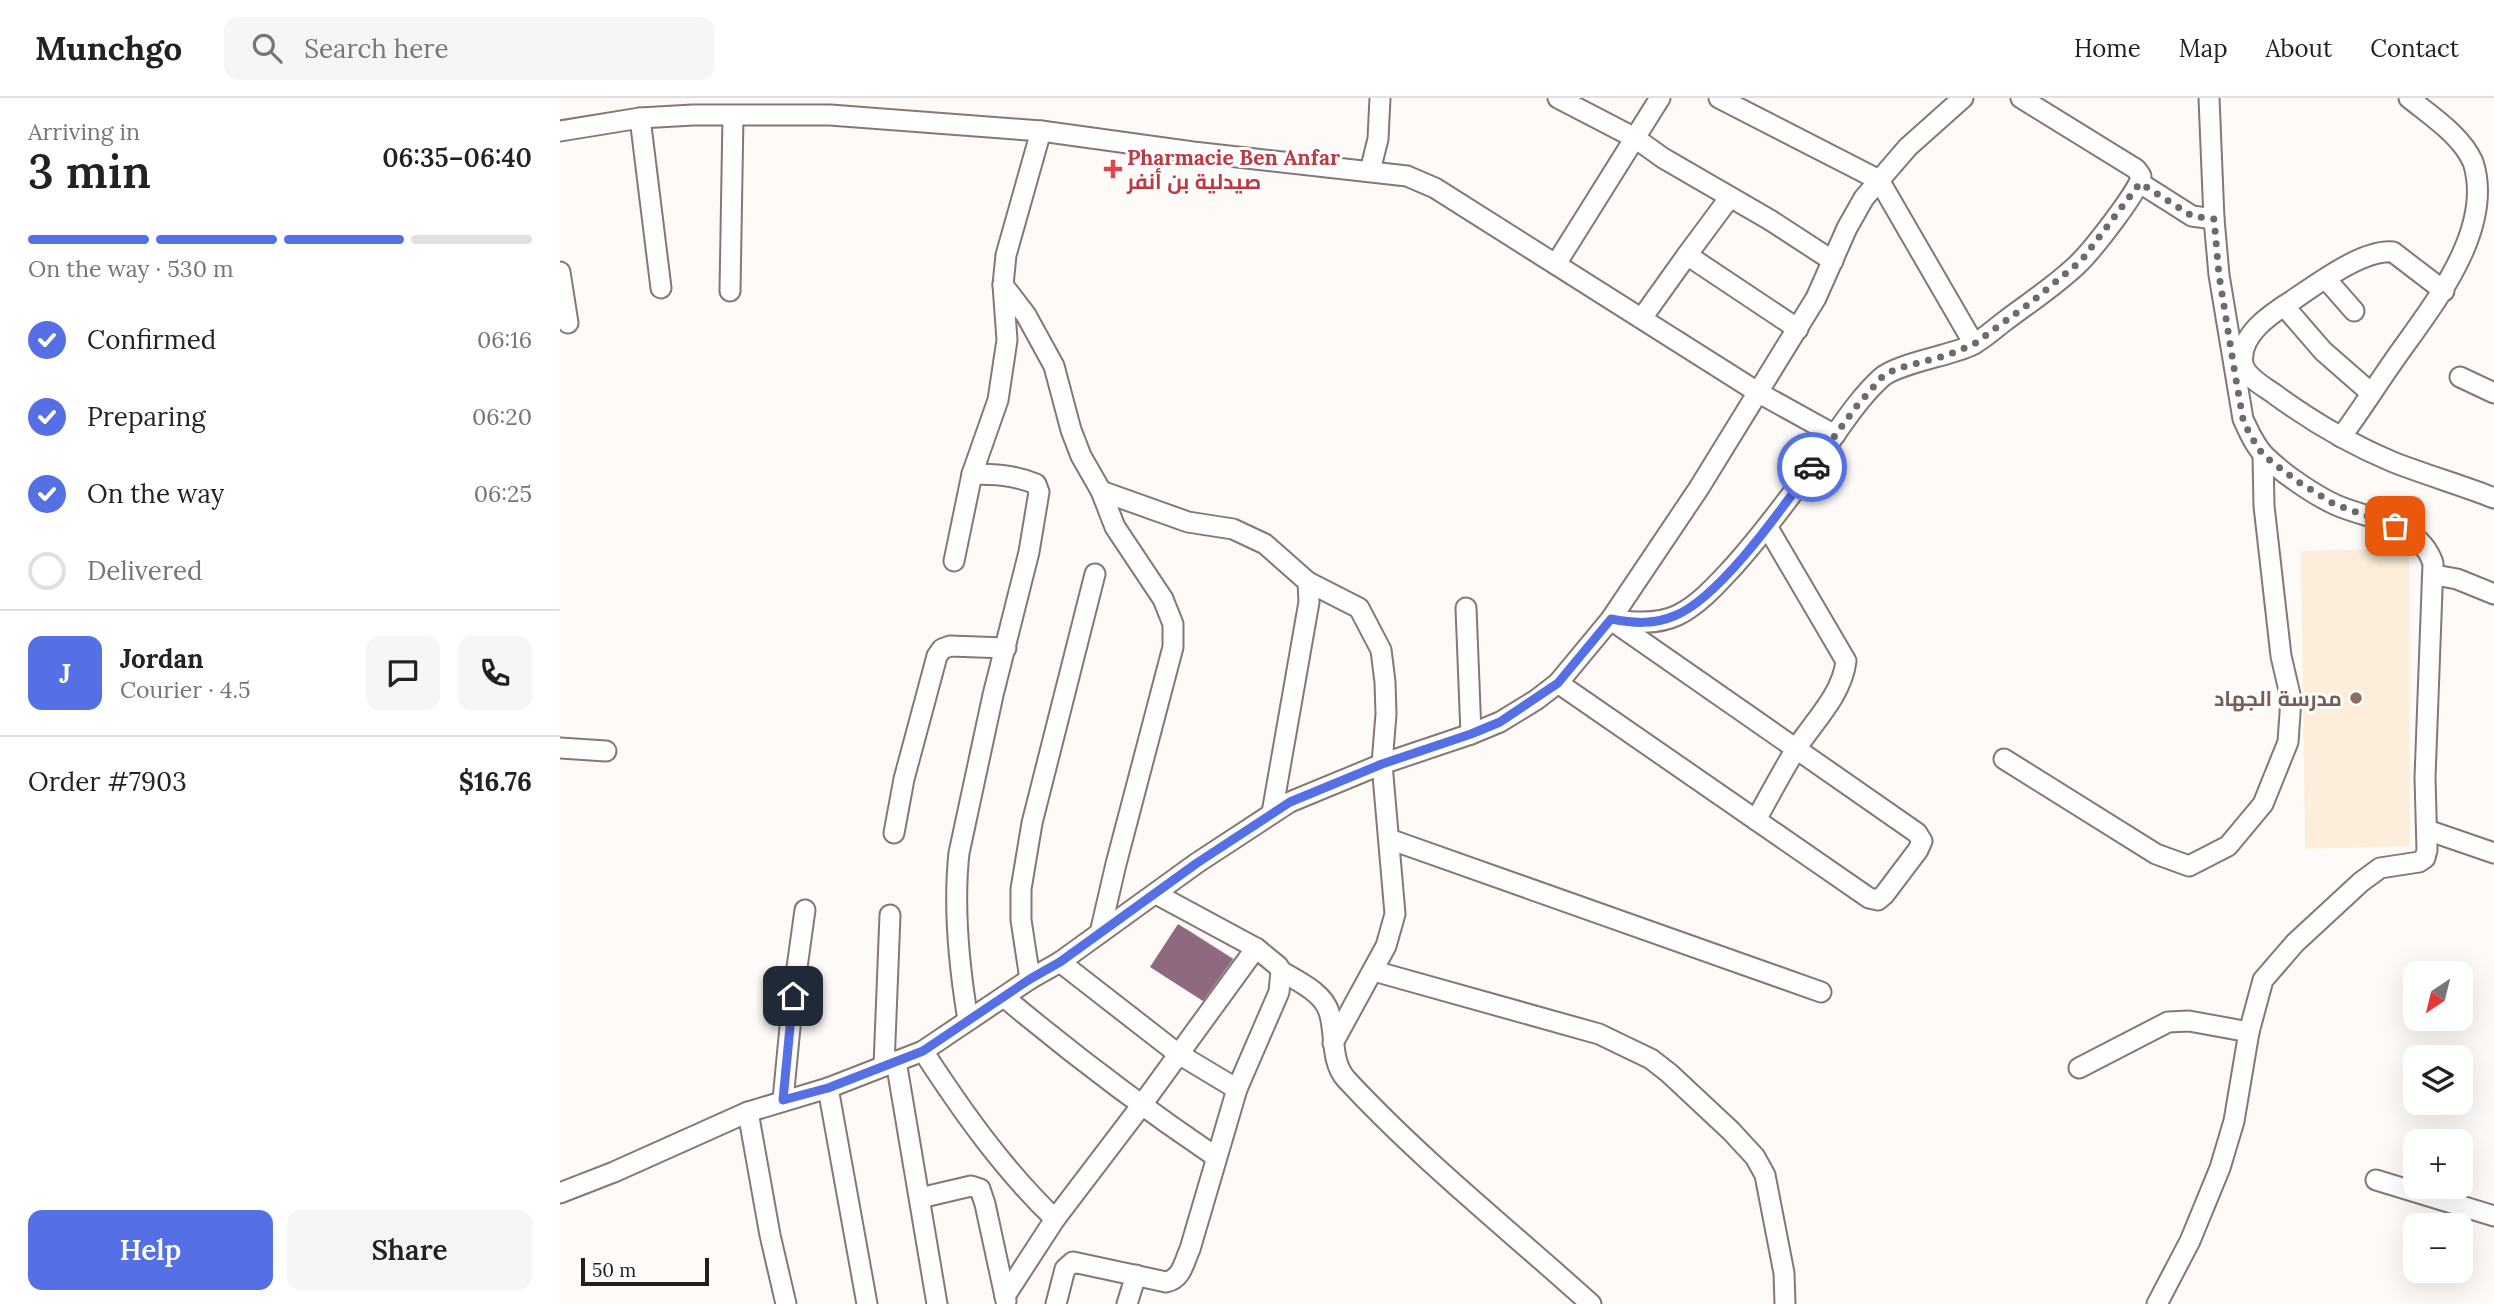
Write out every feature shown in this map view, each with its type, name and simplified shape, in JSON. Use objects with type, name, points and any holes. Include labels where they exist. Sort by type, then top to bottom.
[{"type":"street","points":[[1370,171],[1378,139],[1380,98]]},
{"type":"street","points":[[1558,98],[1635,138],[1663,158],[1833,261]]},
{"type":"street","points":[[1556,264],[1660,98]]},
{"type":"street","points":[[1719,98],[1879,180],[1974,344]]},
{"type":"street","points":[[560,1193],[748,1112],[828,1088],[923,1051],[1060,962],[1197,863],[1290,802],[1382,764],[1500,722],[1558,683],[1611,619],[1759,393],[1816,298],[1847,228],[1864,198],[1908,147],[1963,98]]},
{"type":"street","points":[[1611,619],[1633,623],[1652,622],[1678,615],[1714,587],[1768,528],[1835,435],[1872,387],[1889,371],[1948,355],[1974,344],[2081,261],[2140,183],[2141,176],[2136,169],[2021,98]]},
{"type":"street","points":[[2157,1304],[2190,1241],[2220,1168],[2234,1121],[2249,1032],[2263,980],[2295,943],[2372,873],[2381,868],[2423,860],[2427,850],[2425,778],[2435,575],[2430,552],[2415,536],[2334,504],[2297,481],[2263,455],[2243,419],[2219,275],[2209,98]]},
{"type":"street","points":[[2341,438],[2459,267],[2479,215],[2486,176],[2454,137],[2409,98]]},
{"type":"street","points":[[560,131],[640,118],[733,116],[793,106],[1041,131],[1418,179],[1759,393],[1835,435]]},
{"type":"street","points":[[730,291],[733,116]]},
{"type":"street","points":[[640,118],[661,288]]},
{"type":"street","points":[[954,561],[972,474],[998,400],[1007,341],[1003,285],[1012,231],[1041,131]]},
{"type":"street","points":[[2140,183],[2192,216],[2214,219]]},
{"type":"street","points":[[1642,318],[1730,197]]},
{"type":"street","points":[[2444,291],[2393,252],[2363,259],[2284,306],[2249,336],[2243,352],[2243,365],[2250,376],[2263,386],[2341,438],[2394,462],[2494,498]]},
{"type":"street","points":[[1687,255],[1798,329]]},
{"type":"street","points":[[560,272],[568,323]]},
{"type":"street","points":[[2326,279],[2354,311]]},
{"type":"street","points":[[1003,285],[1050,356],[1081,456],[1101,491],[1115,527],[1163,599],[1174,624],[1173,647],[1100,933]]},
{"type":"street","points":[[2284,306],[2323,351],[2371,393]]},
{"type":"street","points":[[2460,377],[2494,393]]},
{"type":"street","points":[[2004,759],[2156,854],[2189,866],[2228,846],[2263,804],[2288,742],[2291,699],[2281,656],[2265,519],[2263,455]]},
{"type":"street","points":[[968,1020],[957,923],[957,875],[964,827],[990,707],[1029,552],[1038,489],[1032,482],[997,474],[972,474]]},
{"type":"street","points":[[1101,491],[1188,522],[1233,529],[1265,544],[1308,582],[1359,608],[1381,650],[1386,714],[1382,764],[1395,914],[1386,946],[1374,971],[1333,1043]]},
{"type":"street","points":[[1756,820],[1797,749],[1835,692],[1844,676],[1846,661],[1768,528]]},
{"type":"street","points":[[1030,979],[1021,920],[1021,888],[1032,822],[1095,574]]},
{"type":"street","points":[[2435,575],[2457,579],[2494,594]]},
{"type":"street","points":[[1272,813],[1310,603],[1308,582]]},
{"type":"street","points":[[1466,608],[1471,734]]},
{"type":"street","points":[[1558,683],[1869,898],[1878,900],[1884,895],[1918,850],[1922,841],[1917,833],[1611,619]]},
{"type":"street","points":[[894,833],[904,779],[937,656],[942,649],[950,646],[1006,648]]},
{"type":"street","points":[[560,748],[606,751]]},
{"type":"street","points":[[2427,830],[2494,852]]},
{"type":"street","points":[[1389,839],[1821,992]]},
{"type":"street","points":[[1156,894],[1256,948],[1272,959],[1281,971],[1315,992],[1329,1011],[1333,1043],[1343,1076],[1446,1176],[1591,1304]]},
{"type":"street","points":[[783,1100],[788,1036],[805,910]]},
{"type":"street","points":[[890,915],[890,1064],[920,1198],[937,1304]]},
{"type":"street","points":[[1006,1300],[1055,1219],[1256,948]]},
{"type":"street","points":[[1060,962],[1177,1053],[1237,1089]]},
{"type":"street","points":[[1056,1304],[1069,1263],[1076,1262],[1166,1282],[1178,1275],[1190,1249],[1237,1089],[1279,992],[1281,971]]},
{"type":"street","points":[[1374,971],[1599,1034],[1650,1059],[1669,1073],[1731,1131],[1755,1157],[1765,1175],[1784,1273],[1785,1304]]},
{"type":"street","points":[[1004,997],[1140,1106],[1216,1157]]},
{"type":"street","points":[[2079,1068],[2168,1022],[2189,1021],[2249,1032]]},
{"type":"street","points":[[923,1051],[956,1102],[1009,1171],[1055,1219]]},
{"type":"street","points":[[828,1088],[867,1304]]},
{"type":"street","points":[[748,1112],[770,1235],[786,1304]]},
{"type":"street","points":[[2376,1180],[2494,1216]]},
{"type":"street","points":[[920,1198],[971,1186],[980,1189],[1006,1300]]},
{"type":"street","points":[[1127,1304],[1136,1275]]},
{"type":"shaded area","name":"مدرسة الجهاد","points":[[2409,548],[2410,846],[2305,849],[2301,551]]},
{"type":"building","points":[[1178,924],[1233,959],[1203,1001],[1150,967]]},
{"type":"way so far","points":[[1812,467],[1856,407],[1883,376],[1889,371],[1948,355],[1974,344],[2030,303],[2081,261],[2140,183],[2192,216],[2214,219],[2219,275],[2243,419],[2263,455],[2334,504],[2395,526]]},
{"type":"place","name":"Pharmacie Ben Anfar صيدلية بن أنفر","points":[[1113,169]]},
{"type":"place","name":"مدرسة الجهاد","points":[[2356,698]]},
{"type":"route","points":[[793,996],[783,1100],[828,1088],[923,1051],[1060,962],[1197,863],[1290,802],[1382,764],[1500,722],[1558,683],[1611,619],[1633,623],[1666,620],[1691,607],[1714,587],[1768,528],[1812,467]]}]
